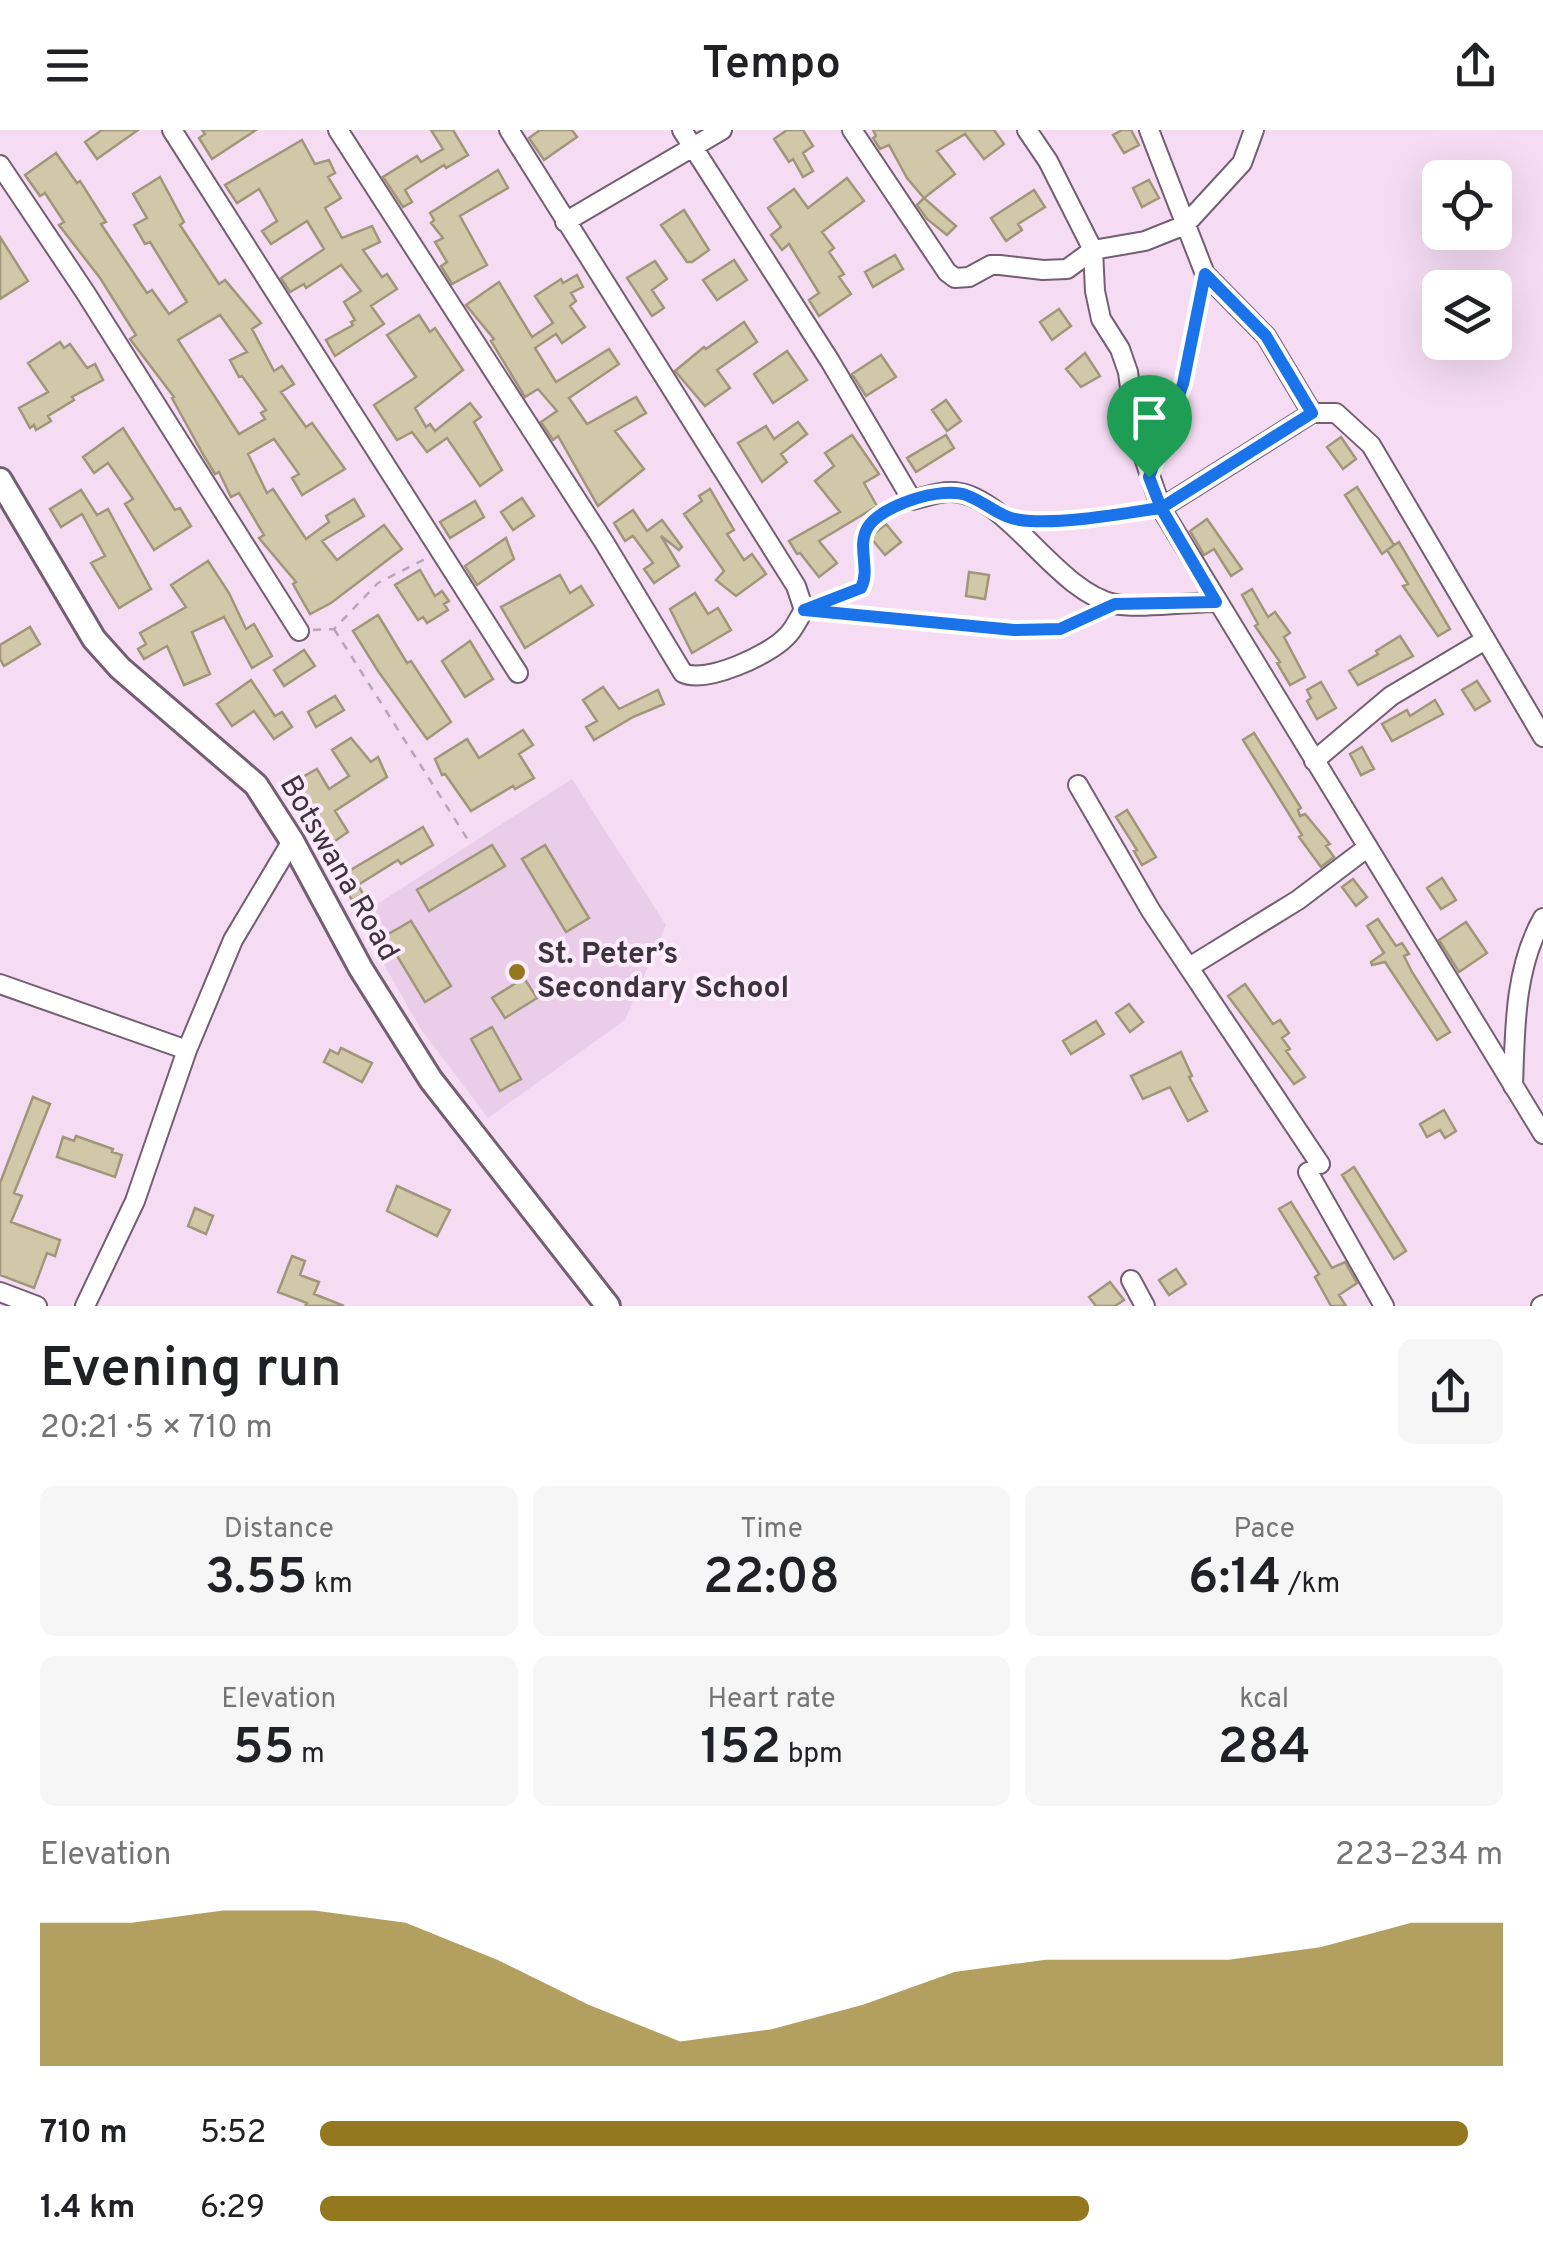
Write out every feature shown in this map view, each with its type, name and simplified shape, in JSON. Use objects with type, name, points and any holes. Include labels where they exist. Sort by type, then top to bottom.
[{"type":"street","points":[[172,130],[518,673]]},
{"type":"street","points":[[338,130],[604,542],[683,672],[692,677],[705,675],[769,652],[788,636],[804,610],[796,586],[509,130]]},
{"type":"street","points":[[682,130],[830,361],[912,500],[952,491],[969,496],[1010,520],[1038,552],[1077,586],[1115,604],[1216,602]]},
{"type":"street","points":[[566,222],[722,130]]},
{"type":"street","points":[[852,130],[946,272],[954,278],[968,277],[991,265],[1068,268],[1093,250],[1145,241],[1186,225],[1242,163],[1254,130]]},
{"type":"street","points":[[1027,130],[1048,161],[1093,250],[1101,319],[1120,349],[1128,372],[1136,434],[1161,508],[1543,1134]]},
{"type":"street","points":[[1148,130],[1205,274],[1266,336],[1312,413]]},
{"type":"street","points":[[0,165],[299,631]]},
{"type":"street","points":[[1161,508],[1312,413],[1336,413],[1371,445],[1543,737]]},
{"type":"street","name":"Botswana Road","points":[[0,480],[94,639],[146,692],[256,785],[292,841],[361,969],[432,1080],[608,1306]]},
{"type":"street","points":[[1314,761],[1391,696],[1485,640]]},
{"type":"street","points":[[1078,786],[1151,911],[1190,966],[1314,1168],[1384,1306]]},
{"type":"street","points":[[85,1306],[135,1201],[232,940],[292,841]]},
{"type":"street","points":[[1190,966],[1298,900],[1368,847]]},
{"type":"street","points":[[1513,1086],[1515,1019],[1525,964],[1543,918]]},
{"type":"street","points":[[0,984],[188,1050]]},
{"type":"street","points":[[1131,1280],[1145,1306]]},
{"type":"street","points":[[0,1292],[37,1306]]},
{"type":"path","points":[[1149,477],[1183,384],[1205,274]]},
{"type":"path","points":[[804,610],[861,588],[865,582],[863,541],[869,524],[912,500]]},
{"type":"path","points":[[1010,520],[1052,522],[1161,508]]},
{"type":"path","points":[[299,631],[334,629],[378,583],[440,552]]},
{"type":"path","points":[[804,610],[1014,630],[1060,629],[1115,604]]},
{"type":"path","points":[[334,629],[470,843]]},
{"type":"shaded area","name":"St. Peter’s Secondary School","points":[[572,779],[666,925],[625,1020],[488,1118],[420,1028],[357,917]]},
{"type":"building","points":[[102,130],[138,130],[97,159],[85,142]]},
{"type":"building","points":[[202,130],[256,130],[212,159],[199,138],[205,134]]},
{"type":"building","points":[[431,130],[453,130],[468,155],[405,190],[412,202],[403,207],[383,177],[417,156],[421,162],[443,149]]},
{"type":"building","points":[[540,130],[572,130],[577,137],[544,160],[529,138]]},
{"type":"building","points":[[787,130],[803,130],[813,146],[803,153],[813,171],[803,177],[774,139]]},
{"type":"building","points":[[873,130],[994,130],[1004,144],[984,159],[965,134],[937,151],[955,174],[924,198],[907,178],[889,145],[880,149]]},
{"type":"building","points":[[1131,130],[1139,145],[1124,153],[1113,135]]},
{"type":"building","points":[[302,140],[315,164],[329,160],[335,173],[328,177],[341,198],[325,208],[342,238],[372,226],[380,242],[363,250],[382,277],[387,274],[397,289],[371,306],[384,324],[335,356],[326,340],[353,325],[355,320],[344,302],[361,291],[341,265],[306,288],[304,284],[290,292],[281,278],[324,249],[307,221],[271,244],[262,231],[277,221],[259,189],[237,203],[225,185]]},
{"type":"building","points":[[56,153],[77,183],[80,181],[106,222],[101,224],[147,293],[152,290],[169,314],[187,302],[150,242],[145,244],[134,225],[147,218],[133,194],[160,177],[184,222],[180,225],[219,284],[225,280],[261,323],[252,329],[274,371],[282,366],[294,384],[281,392],[306,427],[312,423],[345,469],[302,495],[292,478],[299,474],[274,439],[248,454],[267,493],[273,489],[306,539],[329,522],[326,516],[354,499],[364,516],[322,541],[337,560],[384,525],[402,549],[331,603],[310,614],[293,584],[296,582],[259,538],[264,535],[239,493],[231,497],[219,472],[215,474],[204,456],[174,397],[130,339],[136,335],[100,278],[59,225],[64,222],[45,193],[40,196],[25,175]],"holes":[[[220,315],[247,352],[230,360],[266,410],[261,413],[265,419],[239,434],[178,340]]]},
{"type":"building","points":[[498,170],[508,188],[460,216],[487,265],[452,284],[441,266],[447,262],[435,242],[443,238],[431,223],[434,220],[430,213]]},
{"type":"building","points":[[847,178],[864,201],[822,232],[834,248],[829,252],[844,274],[839,277],[851,294],[819,316],[809,300],[819,293],[789,244],[782,250],[771,235],[781,227],[768,208],[794,189],[808,208]]},
{"type":"building","points":[[1149,180],[1159,198],[1142,207],[1133,188]]},
{"type":"building","points":[[1034,190],[1045,207],[1018,224],[1022,230],[1006,241],[991,218]]},
{"type":"building","points":[[924,198],[956,226],[947,235],[917,205]]},
{"type":"building","points":[[684,210],[709,250],[692,262],[687,262],[661,225]]},
{"type":"building","points":[[0,237],[28,281],[0,299]]},
{"type":"building","points":[[895,255],[903,269],[873,287],[865,272]]},
{"type":"building","points":[[734,260],[747,280],[717,300],[703,280]]},
{"type":"building","points":[[655,261],[667,279],[652,290],[664,308],[652,316],[627,278]]},
{"type":"building","points":[[577,275],[583,287],[571,293],[576,301],[570,306],[585,327],[562,343],[556,334],[535,348],[556,382],[609,349],[619,364],[569,398],[587,424],[636,397],[646,413],[615,431],[644,469],[598,506],[558,436],[553,440],[541,422],[557,411],[538,389],[525,397],[491,341],[494,339],[466,305],[499,282],[532,337],[553,323],[535,296],[561,279],[563,283]]},
{"type":"building","points":[[1059,309],[1071,326],[1052,340],[1040,322]]},
{"type":"building","points":[[419,315],[430,332],[435,328],[463,370],[415,408],[426,427],[430,424],[435,431],[470,403],[481,417],[474,422],[502,470],[480,486],[447,438],[427,452],[412,432],[397,440],[374,405],[416,377],[387,335]]},
{"type":"building","points":[[744,322],[757,342],[717,370],[730,388],[705,406],[675,371]]},
{"type":"building","points":[[60,342],[64,348],[70,344],[87,368],[95,364],[103,380],[72,397],[74,400],[48,416],[51,421],[36,430],[34,425],[30,428],[19,408],[48,392],[28,363]]},
{"type":"building","points":[[787,351],[807,380],[773,403],[754,374]]},
{"type":"building","points":[[1085,353],[1100,376],[1081,387],[1066,369]]},
{"type":"building","points":[[881,355],[896,377],[866,396],[852,374]]},
{"type":"building","points":[[946,400],[961,421],[947,431],[932,410]]},
{"type":"building","points":[[798,422],[807,434],[781,454],[787,462],[762,482],[738,443],[766,426],[774,439]]},
{"type":"building","points":[[123,428],[175,510],[180,508],[191,526],[154,550],[125,504],[133,499],[108,463],[94,473],[83,457]]},
{"type":"building","points":[[852,435],[879,474],[864,483],[877,506],[819,541],[837,563],[819,577],[789,541],[840,512],[815,481],[834,466],[825,453]]},
{"type":"building","points":[[946,435],[954,448],[916,472],[907,458]]},
{"type":"building","points":[[1341,437],[1356,459],[1343,469],[1327,447]]},
{"type":"building","points":[[1357,487],[1394,545],[1382,554],[1345,495]]},
{"type":"building","points":[[710,489],[734,530],[727,534],[744,560],[752,554],[766,574],[736,596],[716,580],[724,571],[684,514],[702,501],[699,496]]},
{"type":"building","points":[[81,490],[97,515],[108,509],[151,589],[119,608],[91,563],[105,556],[82,514],[61,527],[50,509]]},
{"type":"building","points":[[522,498],[534,516],[513,530],[501,512]]},
{"type":"building","points":[[475,501],[484,517],[450,538],[440,522]]},
{"type":"building","points":[[633,510],[647,531],[662,520],[682,547],[679,550],[661,536],[679,566],[654,583],[644,569],[653,563],[633,536],[625,541],[614,523]]},
{"type":"building","points":[[1207,519],[1242,569],[1231,576],[1214,549],[1204,555],[1190,531]]},
{"type":"building","points":[[886,524],[901,542],[885,555],[870,537]]},
{"type":"building","points":[[506,538],[514,559],[477,585],[465,566]]},
{"type":"building","points":[[1399,542],[1450,629],[1438,636],[1403,586],[1408,584],[1387,550]]},
{"type":"building","points":[[208,561],[246,629],[254,624],[272,656],[252,668],[224,617],[192,632],[210,674],[184,685],[167,646],[144,659],[138,649],[146,644],[140,633],[186,607],[171,585]]},
{"type":"building","points":[[420,570],[435,596],[442,591],[449,601],[444,604],[448,610],[427,623],[423,617],[418,620],[395,585]]},
{"type":"building","points":[[969,572],[989,575],[985,599],[966,596]]},
{"type":"building","points":[[560,575],[570,593],[581,586],[593,605],[525,648],[501,607]]},
{"type":"building","points":[[1252,589],[1268,617],[1275,612],[1290,633],[1284,637],[1305,677],[1290,685],[1277,663],[1280,662],[1255,626],[1258,624],[1242,595]]},
{"type":"building","points":[[695,593],[708,614],[718,608],[731,630],[692,653],[670,609]]},
{"type":"building","points":[[378,615],[407,663],[411,661],[451,722],[427,739],[353,631]]},
{"type":"building","points":[[30,627],[40,644],[4,666],[0,645]]},
{"type":"building","points":[[1400,636],[1413,656],[1358,685],[1349,671]]},
{"type":"building","points":[[470,641],[493,679],[465,697],[442,661]]},
{"type":"building","points":[[304,650],[315,666],[284,686],[274,670]]},
{"type":"building","points":[[251,680],[275,716],[282,712],[292,727],[274,739],[254,711],[232,726],[217,704]]},
{"type":"building","points":[[1477,681],[1490,701],[1475,710],[1462,690]]},
{"type":"building","points":[[1321,682],[1336,708],[1317,719],[1307,701],[1311,698],[1307,690]]},
{"type":"building","points":[[603,687],[619,709],[658,690],[664,704],[594,740],[586,727],[597,721],[583,700]]},
{"type":"building","points":[[335,696],[344,710],[316,727],[308,712]]},
{"type":"building","points":[[1435,700],[1443,714],[1392,741],[1382,724],[1407,710],[1410,716]]},
{"type":"building","points":[[523,730],[533,745],[519,754],[534,778],[471,811],[442,775],[435,759],[467,739],[479,758]]},
{"type":"building","points":[[1254,733],[1301,808],[1300,816],[1305,814],[1330,844],[1326,846],[1334,857],[1321,867],[1299,837],[1302,835],[1243,740]]},
{"type":"building","points":[[351,738],[371,762],[378,757],[387,777],[335,811],[348,832],[328,846],[290,784],[317,769],[329,789],[349,776],[332,750]]},
{"type":"building","points":[[1362,747],[1374,769],[1361,775],[1350,754]]},
{"type":"building","points":[[1127,810],[1156,857],[1142,865],[1116,817]]},
{"type":"building","points":[[423,827],[433,845],[401,864],[398,860],[358,885],[363,894],[352,900],[339,877]]},
{"type":"building","points":[[492,845],[505,866],[429,911],[417,890]]},
{"type":"building","points":[[545,845],[589,918],[566,932],[522,859]]},
{"type":"building","points":[[1442,878],[1456,900],[1441,909],[1427,888]]},
{"type":"building","points":[[1353,879],[1367,897],[1356,906],[1342,887]]},
{"type":"building","points":[[1378,919],[1396,946],[1402,943],[1409,954],[1404,956],[1412,972],[1450,1032],[1437,1040],[1385,962],[1372,965],[1384,953],[1367,926]]},
{"type":"building","points":[[411,921],[451,986],[425,1002],[385,936]]},
{"type":"building","points":[[1466,922],[1487,953],[1459,972],[1439,940]]},
{"type":"building","points":[[524,978],[537,998],[505,1018],[492,998]]},
{"type":"building","points":[[1245,984],[1273,1024],[1280,1020],[1289,1033],[1282,1038],[1290,1049],[1286,1051],[1305,1077],[1294,1084],[1228,996]]},
{"type":"building","points":[[1129,1004],[1143,1022],[1130,1032],[1116,1013]]},
{"type":"building","points":[[1096,1021],[1104,1034],[1071,1054],[1063,1041]]},
{"type":"building","points":[[492,1027],[521,1079],[500,1091],[471,1039]]},
{"type":"building","points":[[341,1048],[372,1063],[362,1082],[324,1062],[330,1050],[338,1054]]},
{"type":"building","points":[[1181,1052],[1207,1111],[1188,1121],[1170,1087],[1143,1099],[1131,1076]]},
{"type":"building","points":[[33,1097],[50,1104],[14,1193],[22,1196],[11,1222],[60,1240],[55,1256],[47,1253],[34,1288],[0,1275],[0,1183]]},
{"type":"building","points":[[1444,1110],[1456,1131],[1445,1138],[1440,1130],[1427,1137],[1420,1124]]},
{"type":"building","points":[[76,1136],[122,1155],[115,1177],[57,1157],[63,1137],[74,1141]]},
{"type":"building","points":[[1354,1167],[1406,1251],[1394,1259],[1342,1175]]},
{"type":"building","points":[[397,1186],[450,1210],[437,1236],[387,1211]]},
{"type":"building","points":[[1291,1202],[1332,1268],[1345,1262],[1357,1283],[1339,1295],[1346,1306],[1331,1306],[1315,1277],[1319,1274],[1279,1209]]},
{"type":"building","points":[[195,1208],[213,1216],[206,1234],[188,1226]]},
{"type":"building","points":[[292,1256],[305,1261],[300,1275],[319,1282],[314,1294],[344,1306],[305,1306],[307,1303],[278,1292]]},
{"type":"building","points":[[1176,1269],[1186,1284],[1169,1295],[1159,1280]]},
{"type":"building","points":[[1110,1282],[1124,1300],[1115,1306],[1096,1306],[1089,1297]]},
{"type":"place","name":"St. Peter’s Secondary School","points":[[517,972]]},
{"type":"route","points":[[1149,477],[1161,508],[1052,522],[1010,520],[969,496],[952,491],[912,500],[869,524],[863,541],[865,582],[861,588],[804,610],[1014,630],[1060,629],[1115,604],[1216,602],[1161,508],[1312,413],[1266,336],[1205,274],[1183,384],[1149,477]]}]
